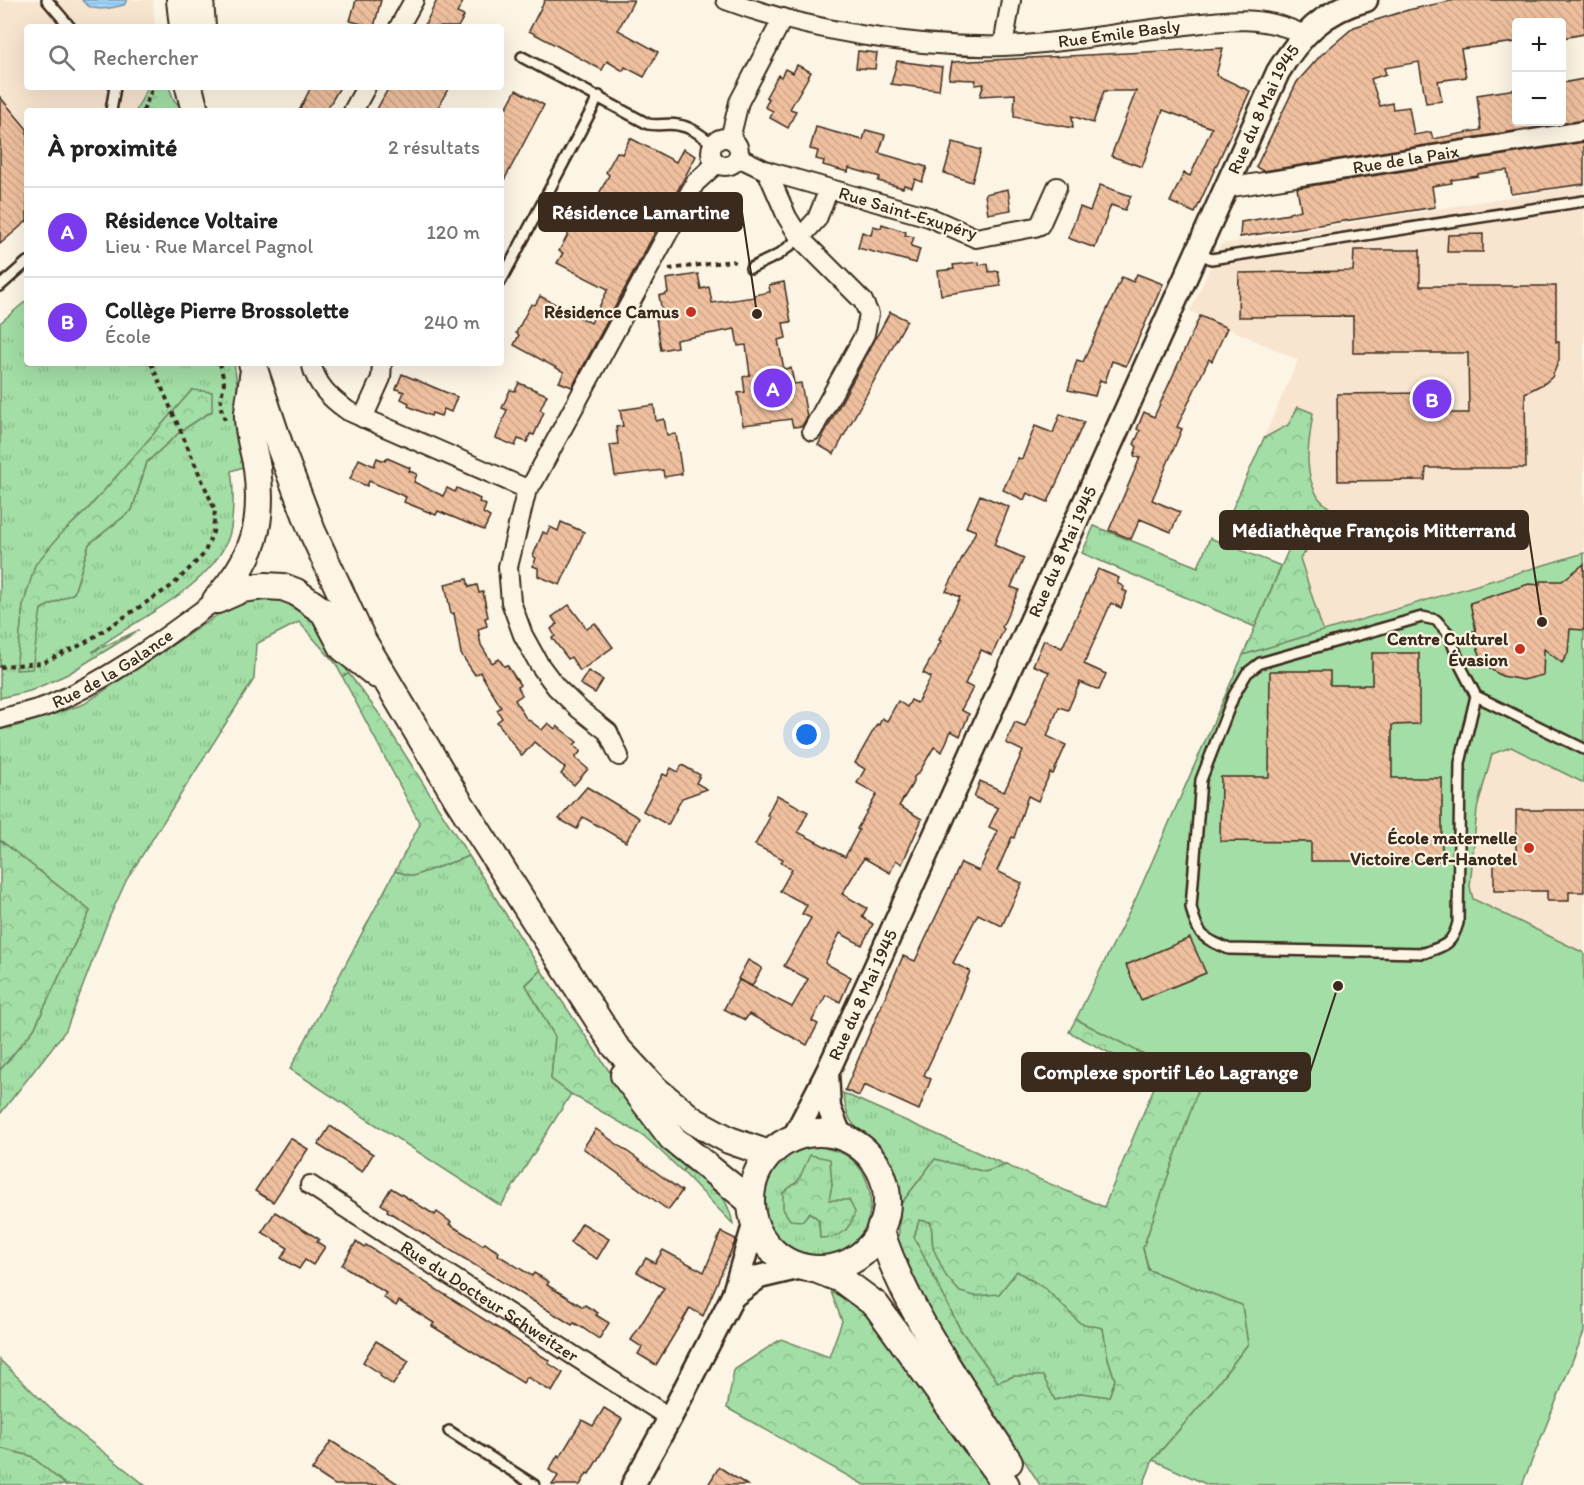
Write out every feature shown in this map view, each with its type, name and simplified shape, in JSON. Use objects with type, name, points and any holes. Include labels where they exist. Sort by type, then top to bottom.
[{"type":"main road","points":[[180,0],[183,24]]},
{"type":"main road","points":[[200,0],[202,24]]},
{"type":"main road","points":[[190,90],[194,108]]},
{"type":"main road","points":[[207,90],[208,108]]},
{"type":"main road","points":[[216,600],[233,582],[245,562],[257,530],[257,470],[248,415],[253,367]]},
{"type":"main road","points":[[253,367],[312,531],[363,641],[458,800],[615,1046],[655,1089],[694,1121],[729,1140],[769,1154]]},
{"type":"main road","points":[[216,600],[242,589],[265,586],[283,587],[296,592],[324,612],[343,648],[387,682]]},
{"type":"main road","points":[[615,1046],[624,1074],[631,1086],[672,1138],[752,1213]]},
{"type":"main road","points":[[810,1268],[835,1267],[864,1254],[875,1240],[885,1219],[887,1198],[884,1179],[872,1158],[858,1144],[840,1136],[820,1132],[794,1137],[781,1144],[769,1154],[755,1176],[752,1213],[761,1240],[774,1253],[788,1262],[841,1279],[876,1305],[1006,1485]]},
{"type":"main road","points":[[880,1229],[895,1268],[925,1328],[1023,1485]]},
{"type":"street","points":[[401,24],[414,0]]},
{"type":"street","name":"Rue Émile Basly","points":[[726,0],[783,18],[870,36],[931,42],[1003,45],[1233,20],[1270,22],[1304,35]]},
{"type":"street","points":[[1003,45],[1011,0]]},
{"type":"street","points":[[1304,35],[1320,21],[1366,0]]},
{"type":"street","points":[[722,141],[738,146],[738,158],[731,164],[717,163],[711,154],[722,141],[739,102],[783,18]]},
{"type":"street","name":"Rue du 8 Mai 1945","points":[[794,1137],[827,1073],[1278,72],[1304,35]]},
{"type":"street","points":[[355,108],[364,90]]},
{"type":"street","name":"Rue de la Paix","points":[[1226,188],[1584,131]]},
{"type":"street","name":"Rue Saint-Exupéry","points":[[738,158],[767,171],[929,217],[976,238],[1041,225],[1057,187]]},
{"type":"street","points":[[619,756],[608,732],[563,694],[539,664],[523,635],[511,602],[508,567],[527,489],[534,481],[695,183],[717,163]]},
{"type":"street","points":[[767,171],[786,217],[800,238],[863,301],[869,314],[865,334],[812,431]]},
{"type":"street","points":[[800,238],[817,219],[829,189]]},
{"type":"street","points":[[312,366],[318,383],[326,393],[348,411],[527,489]]},
{"type":"street","points":[[363,418],[381,378],[382,366]]},
{"type":"street","name":"Rue de la Galance","points":[[0,719],[47,706],[92,684],[139,657],[216,600]]},
{"type":"street","name":"Rue du 8 Mai 1945","points":[[827,1073],[830,1108],[840,1136]]},
{"type":"street","name":"Rue du Docteur Schweitzer","points":[[310,1185],[670,1419]]},
{"type":"street","points":[[633,1485],[670,1419],[733,1296],[752,1213]]},
{"type":"street","points":[[733,1296],[759,1277],[810,1268]]},
{"type":"lane","points":[[47,0],[67,24]]},
{"type":"lane","points":[[522,57],[648,124],[660,126],[676,124],[722,141]]},
{"type":"lane","points":[[112,108],[114,90]]},
{"type":"lane","points":[[504,275],[599,96]]},
{"type":"lane","points":[[1197,252],[1212,259],[1584,201]]},
{"type":"lane","points":[[751,268],[778,255],[800,238]]},
{"type":"lane","points":[[0,286],[24,265]]},
{"type":"lane","points":[[1476,696],[1460,763],[1458,923],[1454,936],[1446,945],[1424,953],[1229,949],[1208,941],[1196,928],[1191,907],[1201,780],[1234,695],[1247,673],[1260,663],[1422,617],[1436,620],[1449,634],[1461,667],[1476,696],[1584,749]]},
{"type":"lane","points":[[449,1431],[534,1485]]},
{"type":"path","points":[[144,108],[152,90]]},
{"type":"path","points":[[647,272],[732,261],[751,268]]},
{"type":"path","points":[[0,668],[42,663],[82,644],[173,585],[204,554],[213,532],[215,510],[152,366]]},
{"type":"path","points":[[221,366],[224,382],[219,405],[227,425]]},
{"type":"shaded area","points":[[0,0],[153,0],[155,24],[24,24],[24,90],[146,90],[138,108],[24,108],[24,224],[0,244]]},
{"type":"shaded area","points":[[1584,185],[1584,553],[1323,631],[1294,537],[1231,512],[1298,360],[1190,311],[1221,244]]},
{"type":"shaded area","name":"École maternelle Victoire Cerf-Hanotel","points":[[1511,747],[1584,783],[1584,953],[1473,899],[1470,887],[1477,809],[1492,754]]},
{"type":"green space","points":[[146,90],[170,90],[174,100],[181,108],[138,108]]},
{"type":"green space","points":[[24,303],[24,366],[234,366],[249,465],[231,471],[233,506],[230,532],[218,557],[187,589],[92,652],[139,630],[68,674],[30,691],[0,698],[0,323]],"holes":[[[192,390],[212,411],[182,430],[147,462],[132,510],[89,544],[74,593],[41,609],[17,670],[23,606],[60,535],[87,510]]]},
{"type":"green space","points":[[192,390],[212,392],[212,411],[182,430],[147,462],[132,510],[89,544],[74,593],[41,609],[32,669],[16,670],[23,606],[35,565],[60,535],[87,510]]},
{"type":"green space","points":[[1298,407],[1313,413],[1308,467],[1313,487],[1320,500],[1339,516],[1300,558],[1323,631],[1243,655],[1294,537],[1231,512],[1264,438],[1288,425]]},
{"type":"green space","points":[[1094,526],[1198,567],[1210,538],[1281,566],[1255,627],[1082,553]]},
{"type":"green space","points":[[1584,553],[1584,783],[1511,747],[1492,754],[1477,809],[1470,887],[1473,899],[1584,953],[1584,1332],[1522,1485],[1208,1485],[1153,1460],[1205,1400],[1248,1344],[1242,1305],[1149,1270],[1143,1248],[1200,1084],[1076,1019],[1136,898],[1243,655]]},
{"type":"green space","points":[[279,593],[317,617],[349,674],[342,676],[336,664],[299,622],[256,644],[254,679],[127,879],[109,918],[66,1030],[0,1114],[0,1070],[34,1029],[90,911],[0,840],[0,729],[14,727],[84,704],[237,602]]},
{"type":"green space","points":[[349,674],[380,715],[469,856],[413,876],[395,871],[420,824],[342,676]]},
{"type":"green space","points":[[0,840],[90,911],[34,1029],[0,1070]]},
{"type":"green space","points":[[469,856],[541,970],[526,985],[555,1037],[551,1079],[571,1094],[501,1206],[290,1069],[395,871],[413,876]]},
{"type":"green space","points":[[541,970],[636,1111],[689,1165],[682,1171],[644,1136],[571,1094],[551,1079],[555,1037],[526,985]]},
{"type":"green space","points":[[1076,1019],[1201,1084],[1143,1248],[1148,1270],[1242,1305],[1248,1344],[1205,1400],[1153,1460],[1143,1485],[1040,1485],[936,1321],[905,1262],[898,1240],[901,1204],[935,1159],[985,1172],[1006,1165],[1104,1207],[1158,1078],[1069,1032]],"holes":[[[919,1220],[931,1222],[933,1248],[946,1276],[960,1292],[975,1296],[999,1294],[1017,1271],[1046,1289],[1080,1323],[1103,1328],[1108,1358],[1115,1380],[1109,1397],[1081,1393],[1055,1400],[1043,1376],[1014,1376],[998,1382],[960,1329],[914,1237]]]},
{"type":"green space","points":[[843,1093],[1006,1165],[985,1172],[935,1159],[901,1204],[899,1183],[889,1158],[853,1124],[847,1113]]},
{"type":"green space","points":[[822,1147],[840,1152],[857,1165],[868,1183],[871,1204],[866,1226],[852,1244],[832,1254],[807,1255],[787,1248],[773,1233],[764,1215],[763,1194],[768,1175],[781,1159],[803,1149]],"holes":[[[798,1181],[832,1185],[820,1238],[819,1220],[783,1193]]]},
{"type":"green space","points":[[810,1155],[830,1159],[832,1185],[829,1200],[849,1200],[855,1212],[847,1229],[833,1237],[820,1238],[819,1220],[810,1212],[802,1221],[790,1220],[783,1209],[783,1193],[798,1181]]},
{"type":"green space","points":[[689,1165],[723,1197],[733,1224],[682,1171]]},
{"type":"green space","points":[[919,1220],[931,1222],[933,1248],[1017,1271],[1046,1289],[1080,1322],[1103,1328],[1108,1358],[1115,1380],[1109,1397],[1081,1393],[1055,1401],[1014,1376],[998,1383],[960,1329],[914,1237]]},
{"type":"green space","points":[[831,1292],[858,1304],[873,1316],[998,1485],[864,1485],[727,1408],[734,1370],[781,1339],[829,1357],[842,1321]]},
{"type":"green space","points":[[0,1360],[58,1416],[145,1485],[66,1485],[31,1456],[0,1448]]},
{"type":"green space","points":[[0,1448],[31,1456],[66,1485],[0,1485]]},
{"type":"water","points":[[82,0],[127,0],[124,5],[96,9]]},
{"type":"building","points":[[356,0],[381,0],[375,24],[350,21]]},
{"type":"building","points":[[437,0],[464,0],[457,13],[464,16],[460,24],[425,24]]},
{"type":"building","points":[[545,0],[634,0],[618,30],[658,52],[644,77],[625,67],[623,71],[607,61],[602,70],[529,31]]},
{"type":"building","points":[[1455,0],[1584,0],[1584,34],[1566,37],[1566,18],[1512,18],[1512,43],[1461,49],[1466,77],[1438,81],[1442,101],[1426,103],[1419,62],[1384,68],[1386,74],[1371,79],[1380,106],[1392,103],[1393,109],[1409,107],[1414,135],[1431,132],[1433,139],[1481,130],[1477,95],[1512,90],[1512,126],[1546,126],[1263,171],[1256,167],[1297,82],[1321,55],[1354,27],[1408,10]]},
{"type":"building","points":[[1223,48],[1216,75],[1250,91],[1195,213],[1170,202],[1184,173],[1190,176],[1212,128],[1163,110],[1142,167],[1111,156],[1136,91],[1104,91],[1093,123],[1072,116],[1073,128],[1014,117],[1015,94],[980,96],[984,84],[975,85],[976,80],[949,79],[952,62]]},
{"type":"building","points":[[858,51],[877,53],[875,69],[856,68]]},
{"type":"building","points":[[897,61],[942,67],[939,90],[891,84]]},
{"type":"building","points":[[797,65],[811,72],[790,109],[796,111],[788,128],[770,118],[773,111],[765,107],[769,99],[766,97],[778,75],[781,77],[785,69],[793,73]]},
{"type":"building","points":[[1584,79],[1584,120],[1566,123],[1566,82]]},
{"type":"building","points":[[310,90],[338,90],[328,108],[300,108]]},
{"type":"building","points":[[387,90],[447,90],[438,108],[378,108]]},
{"type":"building","points":[[516,90],[544,105],[504,180],[504,112]]},
{"type":"building","points":[[0,97],[24,125],[24,224],[0,244]]},
{"type":"building","points":[[816,127],[863,140],[866,130],[885,135],[879,153],[927,167],[922,182],[915,179],[912,187],[904,185],[903,188],[878,181],[880,177],[849,168],[848,172],[823,165],[824,161],[816,159],[818,151],[810,149]]},
{"type":"building","points":[[630,138],[676,162],[683,149],[696,156],[572,387],[559,382],[564,372],[514,345],[519,335],[516,333],[531,304],[535,305],[540,296],[591,323],[608,289],[557,263],[563,253],[559,251],[575,222],[578,224],[583,214],[587,216],[609,175],[606,172],[617,152],[622,154]]},
{"type":"building","points":[[953,142],[981,150],[972,182],[944,173]]},
{"type":"building","points":[[1584,142],[1584,184],[1511,194],[1507,170],[1478,174],[1478,176],[1451,180],[1452,183],[1432,186],[1435,207],[1240,237],[1241,222],[1301,210],[1297,188]]},
{"type":"building","points":[[1100,185],[1131,196],[1125,210],[1111,205],[1095,248],[1068,238],[1080,207],[1090,211]]},
{"type":"building","points":[[1008,189],[1011,210],[988,214],[985,194]]},
{"type":"building","points":[[882,224],[914,237],[911,246],[920,249],[916,263],[858,248],[862,232],[871,235],[873,226],[881,228]]},
{"type":"building","points":[[1483,234],[1483,252],[1447,252],[1448,235]]},
{"type":"building","points":[[1354,250],[1420,250],[1420,286],[1556,286],[1556,342],[1559,342],[1559,360],[1552,377],[1525,393],[1526,468],[1426,468],[1425,480],[1338,481],[1337,394],[1425,393],[1425,413],[1469,413],[1468,353],[1353,353],[1353,316],[1238,317],[1239,273],[1353,271]]},
{"type":"building","points":[[979,262],[979,265],[988,264],[989,272],[998,271],[1001,286],[941,295],[938,271],[954,269],[953,265]]},
{"type":"building","points":[[698,274],[701,289],[709,287],[712,303],[755,297],[754,295],[770,292],[769,285],[784,282],[791,322],[783,323],[786,338],[778,340],[784,369],[791,368],[794,384],[801,383],[807,417],[802,426],[793,427],[791,419],[743,425],[738,393],[745,392],[743,377],[750,375],[746,345],[738,346],[735,329],[676,340],[677,347],[661,350],[655,312],[662,311],[659,296],[668,293],[666,279]]},
{"type":"building","points":[[1137,274],[1163,284],[1126,366],[1112,361],[1105,382],[1100,380],[1095,396],[1068,390],[1077,360],[1083,362],[1122,277],[1133,282]]},
{"type":"building","points":[[890,312],[907,320],[834,454],[818,445]]},
{"type":"building","points":[[1200,316],[1227,328],[1212,361],[1209,359],[1177,427],[1182,429],[1152,500],[1180,512],[1171,532],[1140,519],[1131,539],[1109,530],[1140,458],[1134,456],[1137,447],[1134,444],[1140,431],[1137,429],[1144,412],[1154,417]]},
{"type":"building","points":[[402,374],[457,397],[451,412],[444,409],[441,416],[432,413],[431,416],[408,406],[409,403],[401,399],[404,392],[396,389]]},
{"type":"building","points":[[519,383],[547,395],[540,410],[544,412],[534,435],[530,434],[527,442],[518,439],[515,446],[496,438],[507,410],[502,408],[510,390],[515,391]]},
{"type":"building","points":[[654,405],[656,421],[664,419],[667,435],[676,434],[682,474],[664,477],[663,470],[615,476],[610,445],[618,444],[616,427],[623,426],[620,410]]},
{"type":"building","points":[[1060,414],[1084,422],[1048,502],[1027,493],[1024,500],[1003,490],[1018,458],[1022,459],[1035,426],[1053,433]]},
{"type":"building","points":[[377,458],[385,461],[387,458],[410,468],[409,471],[417,474],[414,482],[443,496],[447,488],[455,492],[457,488],[480,499],[479,502],[486,505],[483,513],[490,517],[484,530],[438,511],[436,515],[404,502],[406,497],[369,481],[367,486],[350,479],[359,459],[374,466]]},
{"type":"building","points":[[980,495],[1009,507],[994,545],[1024,558],[1011,587],[1019,590],[992,655],[981,650],[965,684],[973,688],[961,710],[969,714],[960,736],[951,731],[942,752],[934,747],[914,777],[914,781],[899,806],[922,819],[902,864],[896,860],[890,873],[864,858],[842,894],[867,908],[862,917],[873,924],[862,945],[840,933],[825,963],[851,977],[840,1002],[826,995],[812,1021],[818,1024],[807,1045],[749,1014],[745,1020],[724,1009],[739,980],[792,1007],[808,979],[784,966],[811,918],[802,914],[807,905],[780,891],[792,869],[781,863],[783,859],[755,845],[770,817],[767,815],[777,795],[808,812],[798,832],[845,857],[859,830],[857,829],[877,794],[857,783],[865,769],[855,763],[882,718],[887,721],[898,701],[907,707],[911,700],[917,703],[931,677],[923,673],[941,641],[939,640],[960,597],[946,591],[976,531],[966,527]]},
{"type":"building","points":[[561,522],[584,532],[560,585],[538,576],[538,568],[533,566],[536,558],[533,556],[543,532],[547,534],[550,527],[558,531]]},
{"type":"building","points":[[1584,564],[1584,630],[1570,629],[1568,653],[1562,663],[1544,649],[1543,675],[1523,680],[1502,676],[1487,667],[1476,644],[1473,631],[1476,631],[1470,603],[1529,584],[1540,585],[1540,581],[1562,581]]},
{"type":"building","points":[[1098,569],[1119,578],[1117,583],[1127,592],[1121,608],[1111,603],[1084,664],[1106,674],[1099,690],[1080,682],[1068,710],[1059,707],[1047,736],[1066,745],[1038,801],[1028,796],[1014,838],[1012,837],[997,871],[1022,883],[1002,926],[978,914],[953,963],[970,971],[924,1075],[931,1079],[919,1110],[864,1085],[859,1096],[845,1090],[903,956],[915,961],[961,863],[979,871],[998,831],[989,827],[998,808],[974,797],[980,781],[1004,792],[1023,751],[1006,743],[1015,722],[1025,726],[1049,672],[1033,665],[1044,640],[1062,648]]},
{"type":"building","points":[[467,579],[469,587],[477,585],[479,593],[483,592],[488,617],[485,618],[487,626],[478,629],[481,645],[492,663],[499,659],[504,666],[507,665],[520,685],[518,687],[522,695],[515,700],[525,717],[542,730],[548,723],[555,729],[557,726],[577,742],[574,745],[581,751],[575,758],[588,769],[574,785],[561,774],[565,768],[534,742],[522,756],[497,722],[502,718],[497,710],[501,707],[480,672],[475,675],[461,654],[454,613],[451,614],[445,584]]},
{"type":"building","points":[[569,605],[587,629],[595,623],[613,647],[580,671],[571,657],[568,659],[552,638],[555,636],[551,629],[557,624],[552,617]]},
{"type":"building","points":[[1372,653],[1419,653],[1419,724],[1392,725],[1392,778],[1442,778],[1442,861],[1311,861],[1311,842],[1220,841],[1221,777],[1269,777],[1270,671],[1330,671],[1330,685],[1372,685]]},
{"type":"building","points":[[588,671],[603,680],[595,693],[580,684]]},
{"type":"building","points":[[682,765],[700,775],[696,783],[707,789],[682,798],[668,825],[643,811],[663,774],[667,776],[671,768],[678,772]]},
{"type":"building","points":[[587,787],[639,818],[626,842],[583,817],[577,829],[559,819]]},
{"type":"building","points":[[1516,810],[1584,810],[1584,892],[1569,892],[1569,901],[1547,901],[1547,891],[1494,891],[1494,858],[1516,858]]},
{"type":"building","points":[[1190,938],[1206,973],[1141,1000],[1126,965]]},
{"type":"building","points":[[748,960],[762,968],[752,986],[738,979]]},
{"type":"building","points":[[330,1126],[373,1154],[362,1172],[318,1145]]},
{"type":"building","points":[[596,1129],[682,1191],[668,1210],[583,1148]]},
{"type":"building","points":[[290,1138],[308,1149],[273,1202],[255,1191]]},
{"type":"building","points":[[391,1188],[435,1215],[437,1212],[451,1222],[449,1224],[499,1252],[498,1255],[532,1276],[534,1273],[541,1277],[549,1282],[547,1285],[583,1307],[585,1305],[598,1313],[596,1315],[609,1323],[599,1339],[574,1323],[572,1325],[387,1211],[388,1209],[381,1204]]},
{"type":"building","points":[[275,1212],[319,1239],[317,1242],[325,1247],[313,1265],[305,1260],[299,1269],[281,1258],[288,1248],[262,1232]]},
{"type":"building","points":[[582,1223],[609,1239],[597,1259],[570,1243]]},
{"type":"building","points":[[721,1232],[736,1239],[703,1316],[690,1308],[656,1365],[638,1354],[642,1347],[631,1340],[664,1288],[637,1272],[646,1258],[655,1263],[663,1250],[704,1272]]},
{"type":"building","points":[[356,1242],[364,1247],[366,1245],[550,1361],[548,1363],[563,1373],[552,1392],[527,1377],[523,1383],[432,1326],[434,1323],[399,1301],[396,1306],[383,1297],[386,1293],[342,1265]]},
{"type":"building","points":[[376,1341],[409,1361],[393,1385],[363,1362]]},
{"type":"building","points":[[604,1408],[622,1419],[589,1474],[587,1473],[580,1485],[552,1485],[558,1476],[549,1470],[558,1455],[560,1457],[582,1420],[593,1426]]},
{"type":"building","points":[[331,1441],[400,1485],[335,1485],[312,1470]]},
{"type":"building","points":[[719,1467],[747,1485],[708,1485]]},
{"type":"place","name":"Résidence Camus","points":[[691,312]]},
{"type":"place","name":"Résidence Lamartine","points":[[757,314]]},
{"type":"place","name":"Résidence Voltaire","points":[[773,388]]},
{"type":"place","name":"Collège Pierre Brossolette","points":[[1432,399]]},
{"type":"place","name":"Médiathèque François Mitterrand","points":[[1542,622]]},
{"type":"place","name":"Centre Culturel Évasion","points":[[1520,649]]},
{"type":"place","name":"École maternelle Victoire Cerf-Hanotel","points":[[1529,848]]},
{"type":"place","name":"Complexe sportif Léo Lagrange","points":[[1338,986]]}]
